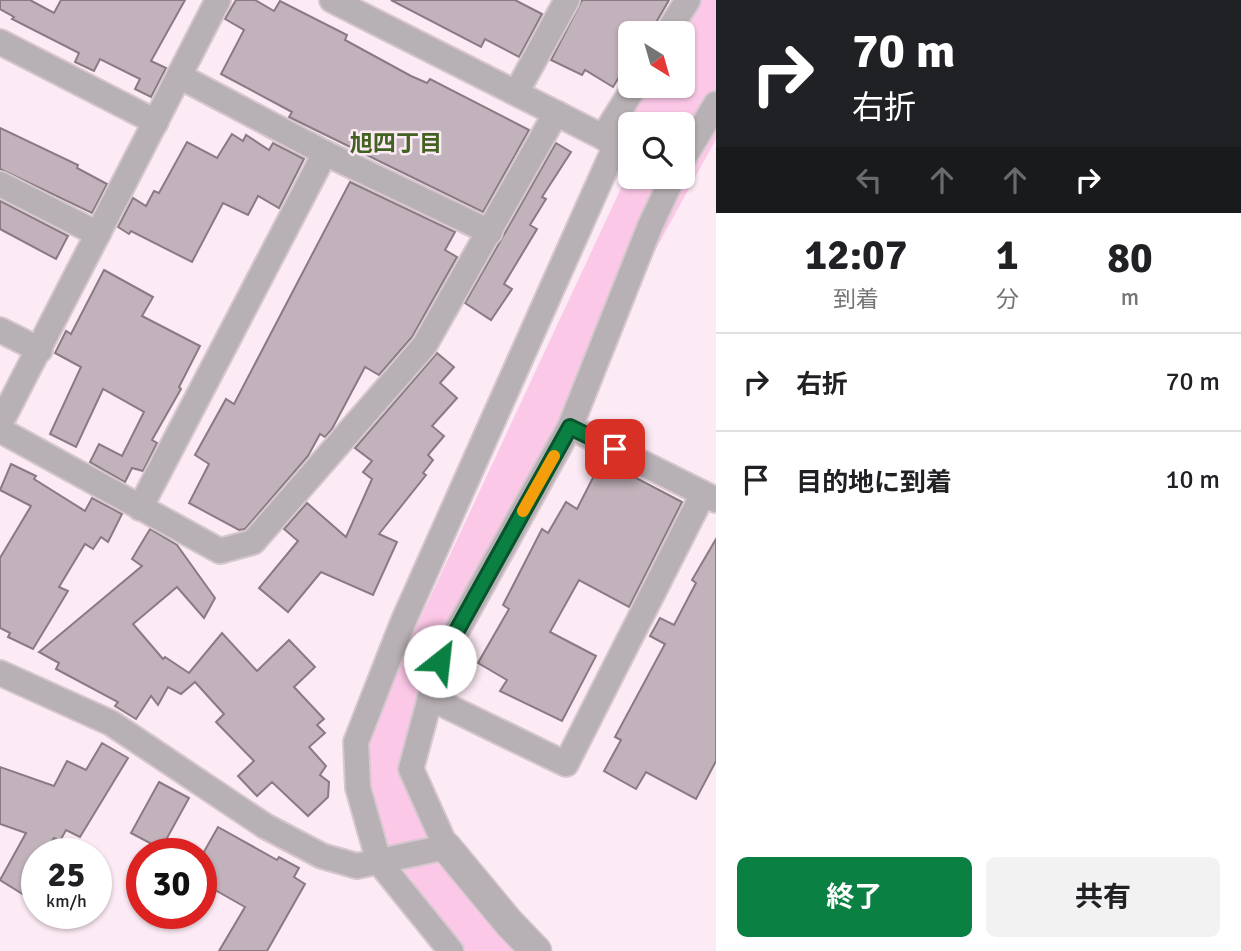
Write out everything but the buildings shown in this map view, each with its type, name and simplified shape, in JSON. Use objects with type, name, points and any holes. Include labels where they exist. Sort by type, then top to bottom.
[{"type":"street","points":[[0,424],[218,0]]},
{"type":"street","points":[[332,0],[556,113],[616,147]]},
{"type":"street","points":[[516,93],[567,0]]},
{"type":"street","points":[[675,21],[688,0]]},
{"type":"street","points":[[0,42],[156,122]]},
{"type":"street","points":[[179,76],[326,153],[490,232]]},
{"type":"street","points":[[451,951],[379,862],[358,788],[356,742],[403,622],[616,147],[631,98]]},
{"type":"street","points":[[695,139],[716,104]]},
{"type":"street","points":[[0,430],[220,551],[253,542],[424,346],[556,113]]},
{"type":"street","points":[[140,508],[326,153]]},
{"type":"street","points":[[0,184],[98,234]]},
{"type":"street","points":[[536,951],[446,847],[411,769],[440,661],[570,427],[662,189]]},
{"type":"street","points":[[0,330],[40,350]]},
{"type":"street","points":[[430,698],[566,764],[710,497],[570,427]]},
{"type":"street","points":[[0,673],[111,723],[265,826],[322,856],[357,866],[446,847]]},
{"type":"shaded area","points":[[702,0],[716,0],[716,139],[695,177],[695,112],[633,112],[642,98],[695,98],[695,21],[689,21]]},
{"type":"shaded area","points":[[621,189],[689,189],[437,649],[403,771],[448,865],[514,951],[466,951],[383,843],[363,741]]},
{"type":"slow traffic","points":[[523,511],[554,456]]},
{"type":"district","name":"旭四丁目","points":[[396,143]]},
{"type":"route","points":[[440,661],[570,427],[615,449]]}]
